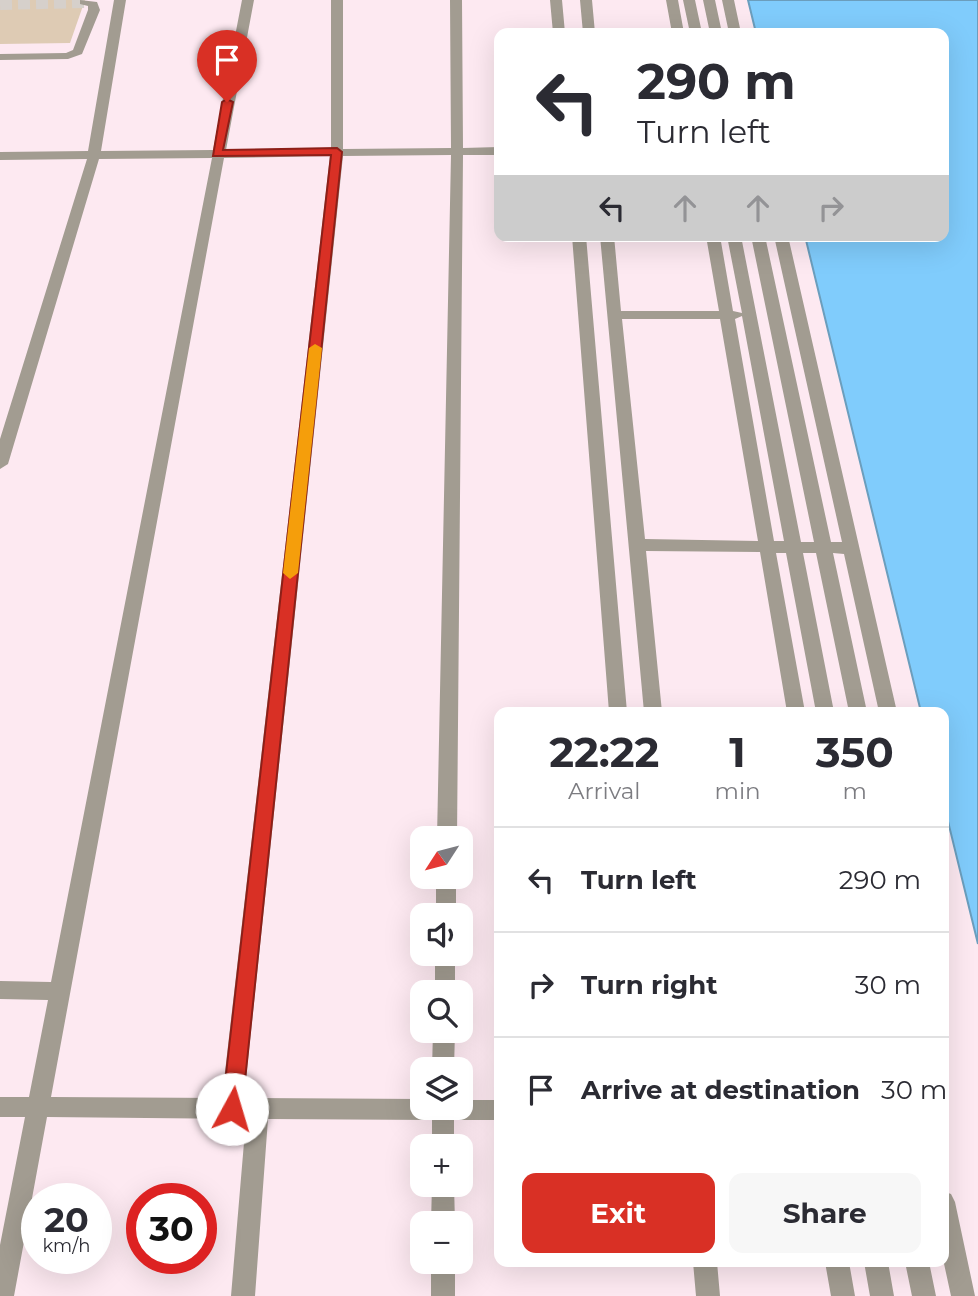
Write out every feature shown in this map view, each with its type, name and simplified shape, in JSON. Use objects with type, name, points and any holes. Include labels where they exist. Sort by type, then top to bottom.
[{"type":"street","points":[[0,464],[94,155],[120,0]]},
{"type":"street","points":[[2,1296],[248,0]]},
{"type":"street","points":[[232,1109],[337,152],[337,0]]},
{"type":"street","points":[[447,826],[457,151],[456,0]]},
{"type":"street","points":[[555,0],[558,28]]},
{"type":"street","points":[[586,0],[589,28]]},
{"type":"street","points":[[672,0],[677,28]]},
{"type":"street","points":[[689,0],[695,28]]},
{"type":"street","points":[[709,0],[715,28]]},
{"type":"street","points":[[727,0],[734,28]]},
{"type":"street","points":[[0,57],[60,57],[78,52],[94,10],[93,4],[84,2]]},
{"type":"street","points":[[0,156],[494,150]]},
{"type":"street","points":[[579,242],[618,707]]},
{"type":"street","points":[[608,242],[653,707]]},
{"type":"street","points":[[714,242],[795,707]]},
{"type":"street","points":[[735,242],[824,707]]},
{"type":"street","points":[[759,242],[857,707]]},
{"type":"street","points":[[782,242],[887,707]]},
{"type":"street","points":[[615,315],[799,316]]},
{"type":"street","points":[[637,545],[851,548]]},
{"type":"street","points":[[0,990],[60,991]]},
{"type":"street","points":[[0,1107],[410,1109]]},
{"type":"street","points":[[243,1296],[258,1109]]},
{"type":"street","points":[[473,1110],[494,1110]]},
{"type":"street","points":[[949,1230],[963,1296]]},
{"type":"street","points":[[705,1267],[708,1296]]},
{"type":"street","points":[[838,1267],[843,1296]]},
{"type":"street","points":[[877,1267],[882,1296]]},
{"type":"street","points":[[919,1267],[924,1296]]},
{"type":"street","points":[[443,1274],[443,1296]]},
{"type":"shaded area","points":[[0,0],[748,0],[755,28],[494,28],[494,242],[806,242],[921,707],[494,707],[494,1267],[949,1267],[949,826],[978,944],[978,1296],[0,1296]]},
{"type":"water","points":[[748,0],[978,0],[978,944],[949,826],[949,707],[920,707],[806,242],[949,242],[949,28],[755,28]]},
{"type":"building","points":[[0,0],[85,0],[70,43],[0,44]]},
{"type":"tunnel","points":[[0,4],[84,2]]},
{"type":"slow traffic","points":[[290,573],[315,348]]},
{"type":"route","points":[[227,102],[217,153],[337,152],[232,1109]]}]
